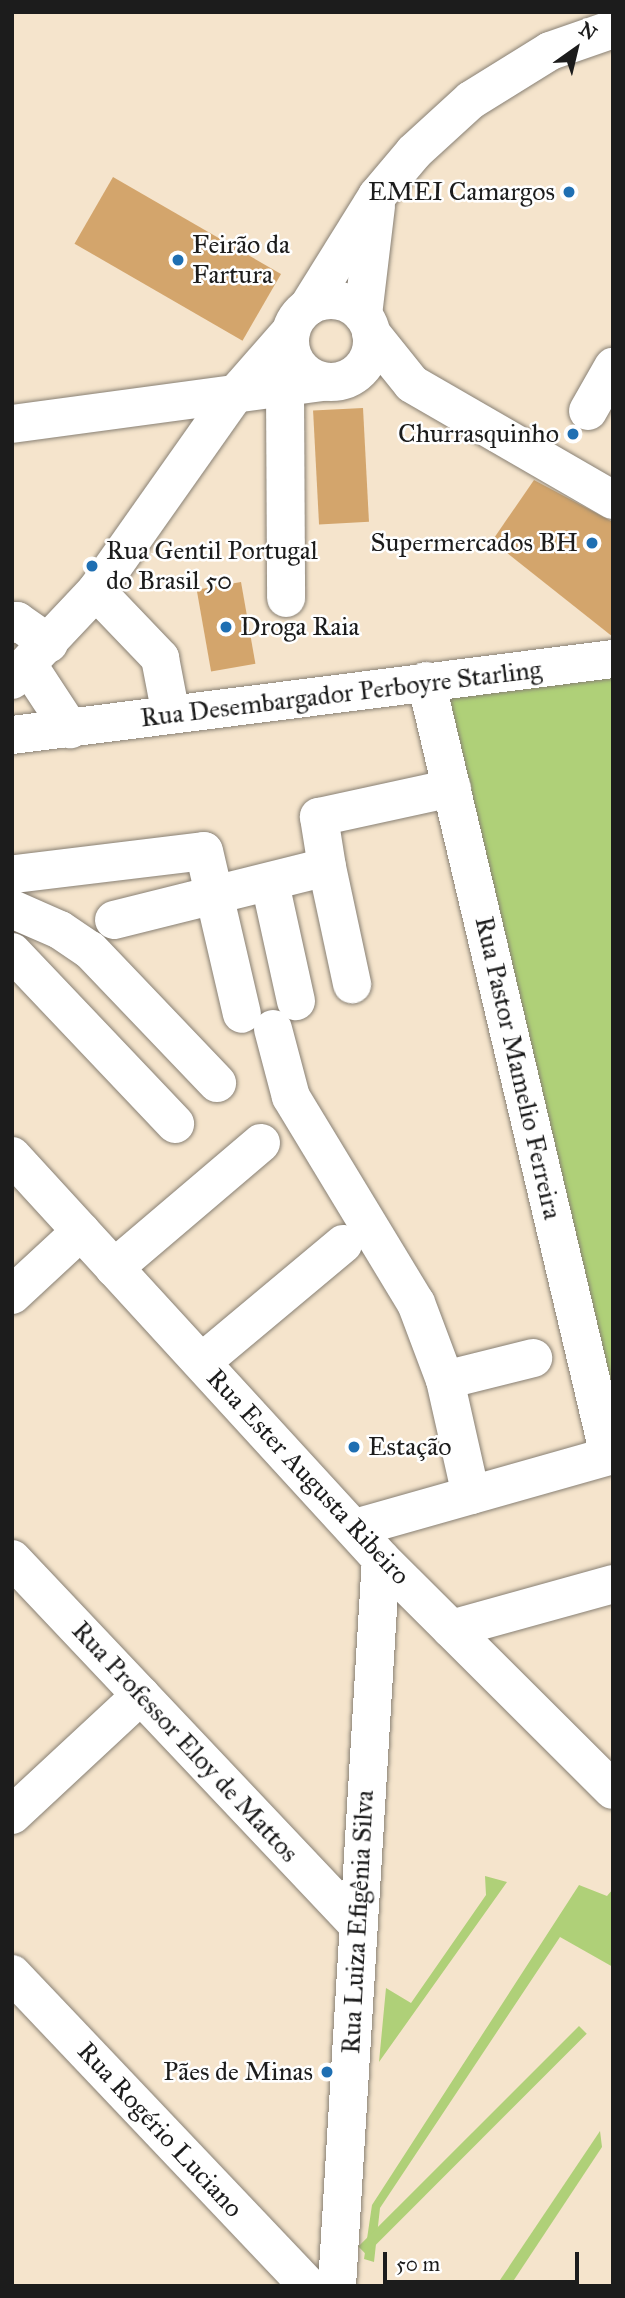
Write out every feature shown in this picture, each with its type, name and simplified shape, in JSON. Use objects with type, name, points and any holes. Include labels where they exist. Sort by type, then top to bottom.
[{"type":"street","points":[[30,663],[96,591],[233,397],[299,319],[377,196],[414,152],[471,100],[550,51],[613,29]]},
{"type":"street","points":[[12,424],[233,397],[338,379],[368,358],[367,324],[377,196]]},
{"type":"street","points":[[299,319],[331,300],[367,324],[412,384],[613,500]]},
{"type":"street","points":[[299,319],[293,358],[312,377],[412,384]]},
{"type":"street","points":[[588,411],[613,367]]},
{"type":"street","points":[[285,388],[286,598]]},
{"type":"street","points":[[96,591],[160,658],[171,715]]},
{"type":"street","points":[[12,624],[17,621],[30,663],[70,729]]},
{"type":"street","name":"Rua Desembargador Perboyre Starling","points":[[12,735],[613,659]]},
{"type":"street","name":"Rua Pastor Mamelio Ferreira","points":[[426,681],[611,1455]]},
{"type":"street","points":[[352,984],[319,817],[452,788]]},
{"type":"street","points":[[13,891],[204,851],[215,898],[270,1014],[291,1097],[416,1303],[445,1380],[471,1495]]},
{"type":"street","points":[[114,920],[215,898],[327,867]]},
{"type":"street","points":[[270,883],[270,1014]]},
{"type":"street","points":[[13,891],[60,930],[90,950],[217,1083]]},
{"type":"street","points":[[12,952],[175,1124]]},
{"type":"street","points":[[114,1268],[261,1143]]},
{"type":"street","name":"Rua Ester Augusta Ribeiro","points":[[12,1156],[381,1559],[613,1790]]},
{"type":"street","points":[[12,1295],[80,1231]]},
{"type":"street","points":[[202,1363],[343,1244]]},
{"type":"street","points":[[445,1380],[533,1358]]},
{"type":"street","points":[[355,1528],[611,1455]]},
{"type":"street","name":"Rua Professor Eloy de Mattos","points":[[12,1559],[358,1925]]},
{"type":"street","name":"Rua Luiza Efigênia Silva","points":[[337,2286],[381,1559]]},
{"type":"street","points":[[451,1629],[613,1584]]},
{"type":"street","points":[[12,1815],[141,1695]]},
{"type":"street","name":"Rua Rogério Luciano","points":[[12,1974],[308,2286]]},
{"type":"green space","points":[[613,669],[613,1392],[442,688]]},
{"type":"green space","points":[[485,1876],[507,1882],[379,2062],[386,1988],[411,2003],[486,1895]]},
{"type":"green space","points":[[579,1885],[607,1896],[613,1889],[613,1967],[560,1937],[380,2208],[374,2262],[364,2259],[372,2205]]},
{"type":"green space","points":[[579,2026],[587,2034],[366,2254],[358,2247]]},
{"type":"green space","points":[[600,2131],[602,2147],[510,2286],[496,2286]]},
{"type":"building","name":"Feirão da Fartura","points":[[113,177],[281,274],[243,341],[74,244]]},
{"type":"building","points":[[363,408],[369,522],[319,524],[313,411]]},
{"type":"building","points":[[534,480],[613,522],[613,637],[492,541]]},
{"type":"building","name":"Droga Raia","points":[[241,582],[255,664],[211,672],[197,590]]},
{"type":"place","name":"EMEI Camargos","points":[[569,192]]},
{"type":"place","name":"Feirão da Fartura","points":[[178,260]]},
{"type":"place","name":"Churrasquinho","points":[[573,434]]},
{"type":"place","name":"Supermercados BH","points":[[592,543]]},
{"type":"place","name":"Rua Gentil Portugal do Brasil 50","points":[[92,566]]},
{"type":"place","name":"Droga Raia","points":[[226,627]]},
{"type":"place","name":"Estação","points":[[354,1447]]},
{"type":"place","name":"Pães de Minas","points":[[327,2072]]}]
